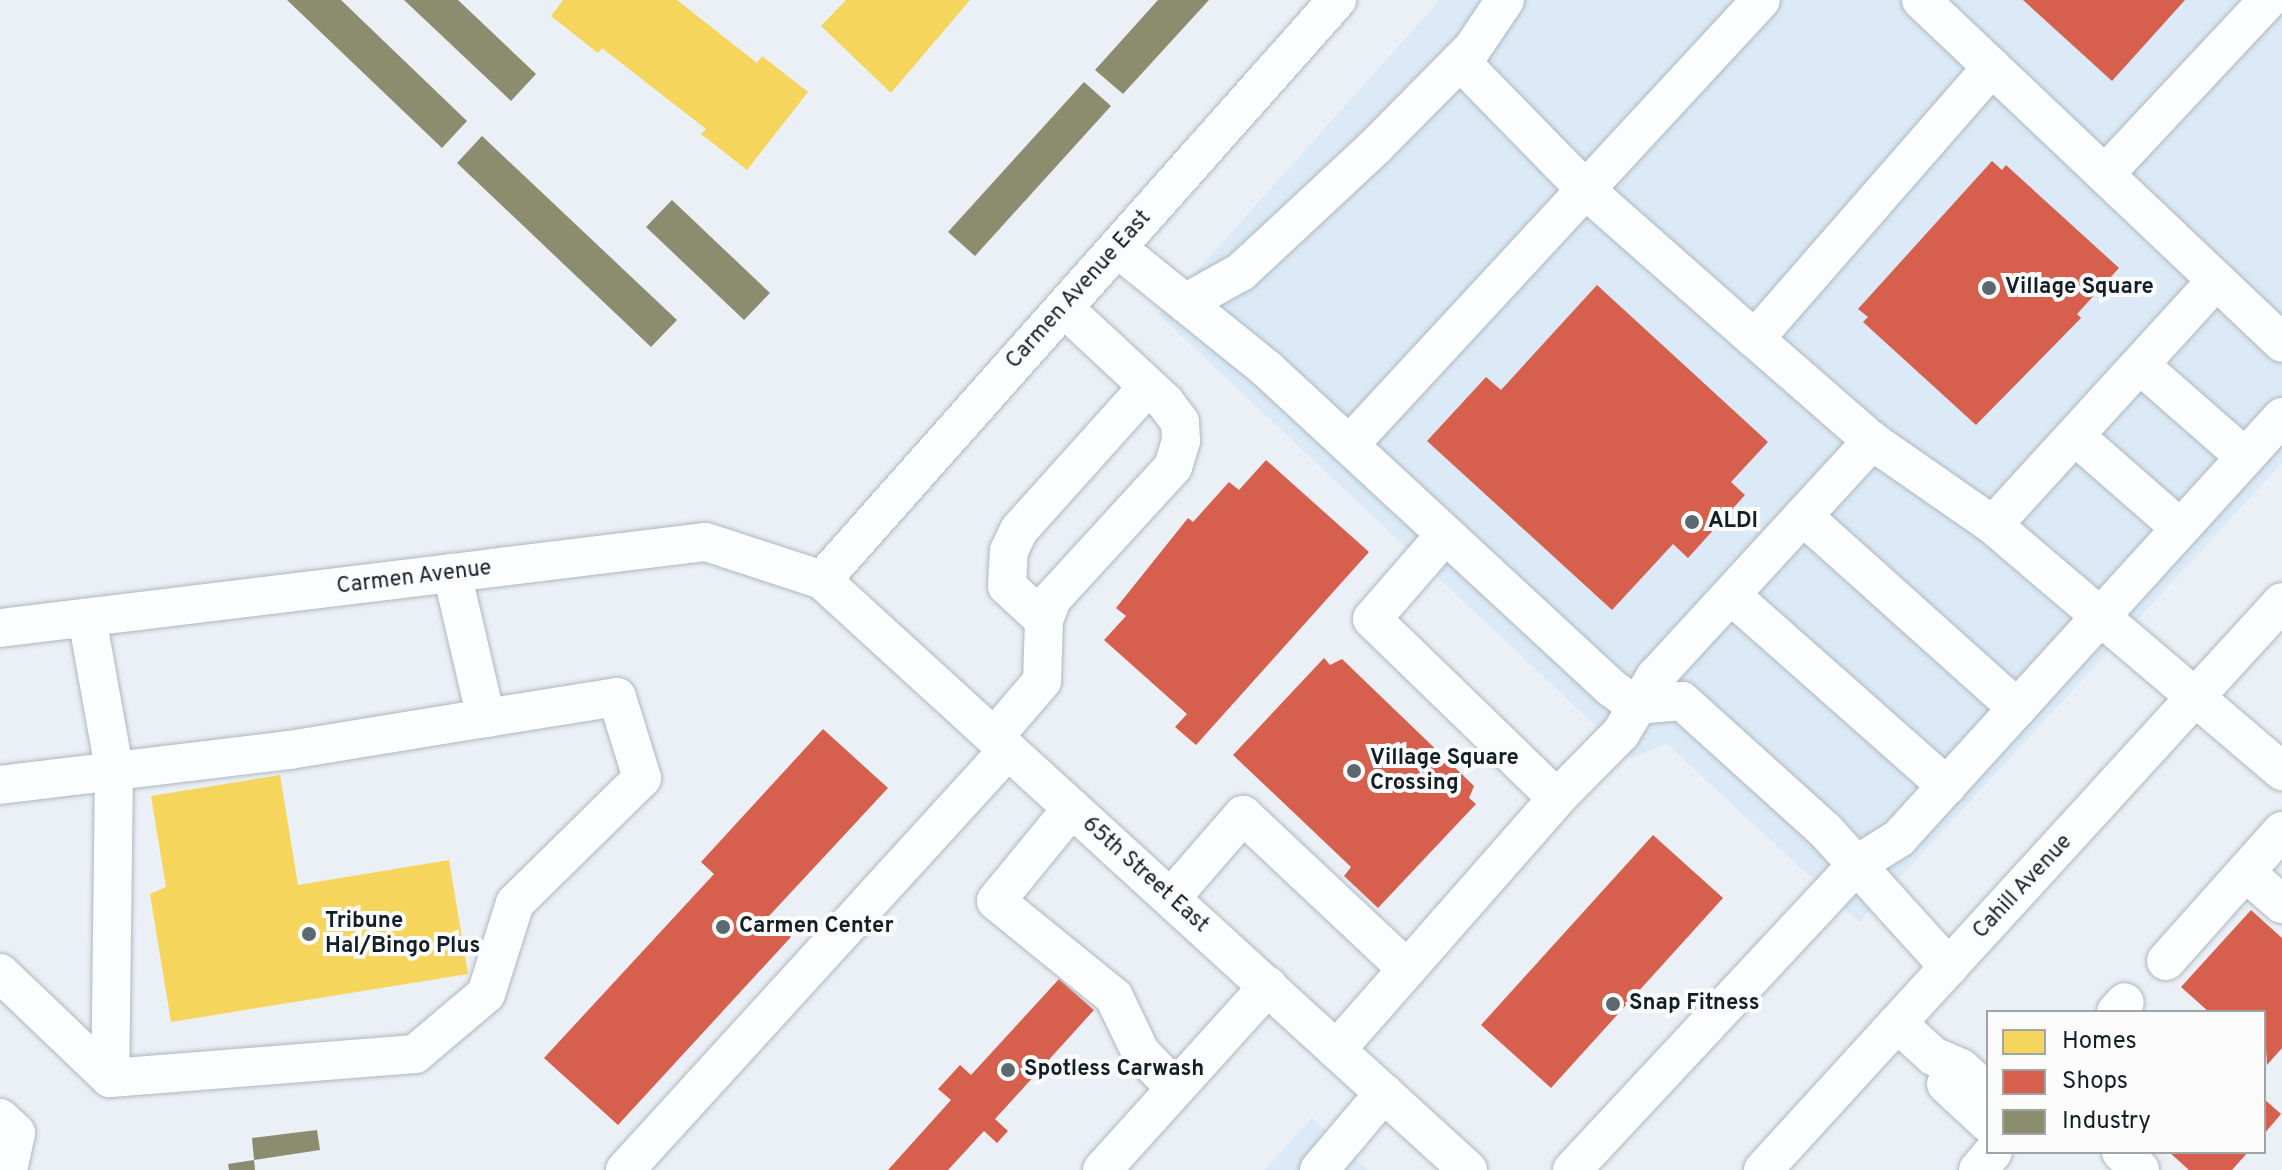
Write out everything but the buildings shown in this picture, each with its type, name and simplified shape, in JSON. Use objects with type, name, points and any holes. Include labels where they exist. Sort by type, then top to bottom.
[{"type":"street","name":"Carmen Avenue East","points":[[822,580],[1337,0]]},
{"type":"street","points":[[1185,303],[1241,272],[1460,61],[1505,0]]},
{"type":"street","points":[[1349,445],[1761,0]]},
{"type":"street","points":[[1921,0],[2282,343]]},
{"type":"street","points":[[2106,173],[2268,0]]},
{"type":"street","points":[[1460,61],[1587,191],[1872,441],[1993,525],[2199,695],[2282,771]]},
{"type":"street","points":[[1755,339],[1992,67]]},
{"type":"street","points":[[1117,248],[1268,370],[1445,535],[1635,705],[1682,701],[1825,830],[1949,967]]},
{"type":"street","points":[[1993,525],[2216,281]]},
{"type":"street","points":[[625,1170],[1001,743],[1042,681],[1044,620],[1052,599],[1173,467],[1181,441],[1180,422],[1148,386],[1064,308]]},
{"type":"street","points":[[2140,365],[2245,457]]},
{"type":"street","points":[[1044,620],[1007,586],[1009,551],[1019,530],[1148,386]]},
{"type":"street","points":[[1572,1170],[1856,865],[1899,838],[2282,417]]},
{"type":"street","points":[[2075,436],[2180,528]]},
{"type":"street","points":[[1336,1050],[1557,798],[1621,733],[1635,705],[1872,441]]},
{"type":"street","points":[[1803,516],[2017,708]]},
{"type":"street","points":[[1445,535],[1372,619],[1557,798]]},
{"type":"street","name":"Carmen Avenue","points":[[0,628],[706,542],[822,580]]},
{"type":"street","points":[[452,573],[486,718]]},
{"type":"street","name":"65th Street East","points":[[822,580],[1468,1170]]},
{"type":"street","points":[[1732,596],[1947,786]]},
{"type":"street","name":"Cahill Avenue","points":[[1763,1170],[2282,602]]},
{"type":"street","points":[[87,618],[114,768],[110,1078]]},
{"type":"street","points":[[0,785],[114,768],[290,750],[617,697],[642,778],[515,903],[486,994],[415,1054],[110,1078],[0,973]]},
{"type":"street","points":[[1072,808],[996,901],[1114,997],[1141,1053],[1175,1088]]},
{"type":"street","points":[[1171,898],[1243,815],[1407,969]]},
{"type":"street","points":[[2166,961],[2282,831]]},
{"type":"street","points":[[2245,872],[2282,904]]},
{"type":"street","points":[[1102,1170],[1268,986]]},
{"type":"street","points":[[1897,1023],[1933,1056],[1961,1068],[1986,1091]]},
{"type":"street","points":[[1933,1056],[1947,1086],[1986,1121]]},
{"type":"street","points":[[1319,1170],[1384,1093]]},
{"type":"street","points":[[0,1118],[16,1133],[8,1170]]},
{"type":"street","points":[[1978,1170],[1991,1154]]},
{"type":"street","points":[[2123,1154],[2140,1170]]},
{"type":"shaded area","points":[[1440,0],[2282,0],[2282,463],[1859,922],[1667,744],[1630,758],[1158,314]]},
{"type":"shaded area","points":[[1312,1118],[1368,1170],[1264,1170]]},
{"type":"place","name":"Village Square","points":[[1989,288]]},
{"type":"place","name":"ALDI","points":[[1692,522]]},
{"type":"place","name":"Village Square Crossing","points":[[1354,771]]},
{"type":"place","name":"Carmen Center","points":[[723,927]]},
{"type":"place","name":"Tribune Hal/Bingo Plus","points":[[309,934]]},
{"type":"place","name":"Snap Fitness","points":[[1613,1004]]},
{"type":"place","name":"Spotless Carwash","points":[[1008,1070]]}]
